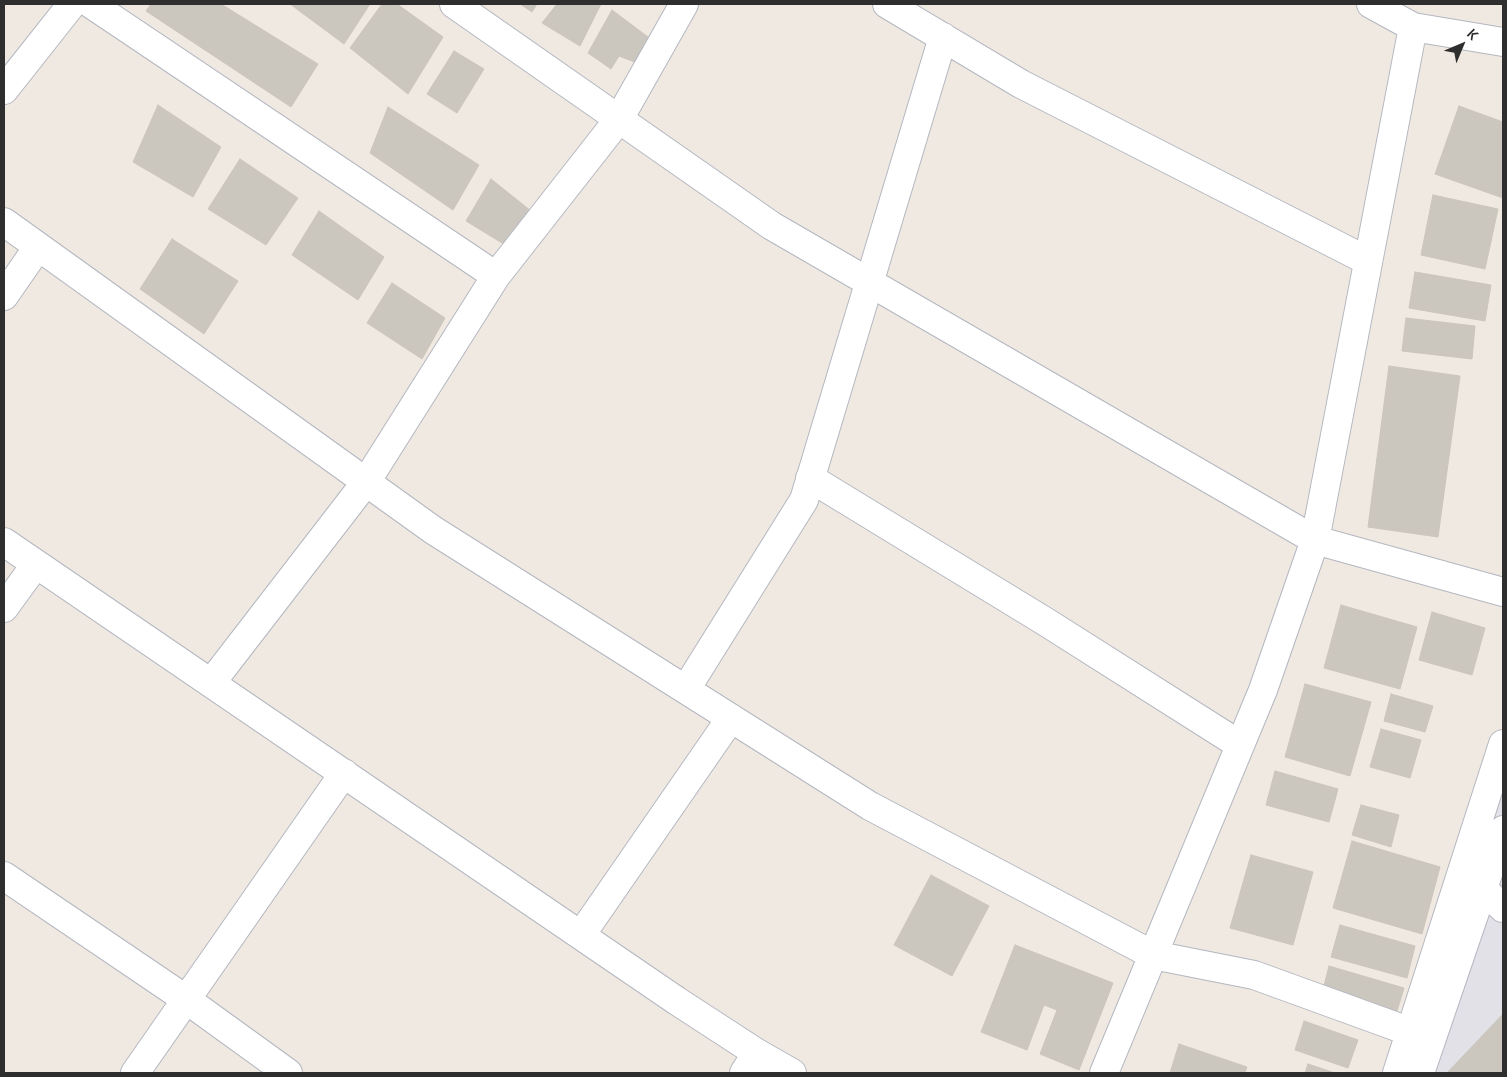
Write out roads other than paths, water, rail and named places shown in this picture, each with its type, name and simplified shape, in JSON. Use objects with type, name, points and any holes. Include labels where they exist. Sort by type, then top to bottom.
[{"type":"street","points":[[4,90],[72,4]]},
{"type":"street","points":[[91,4],[496,276]]},
{"type":"street","points":[[454,4],[772,226],[1315,540],[1503,592]]},
{"type":"street","points":[[212,683],[366,482],[496,276],[619,119],[684,4]]},
{"type":"street","points":[[887,4],[1021,84],[1368,261]]},
{"type":"street","points":[[1371,4],[1413,27],[1503,42]]},
{"type":"street","points":[[1104,1073],[1263,690],[1315,540],[1413,27]]},
{"type":"street","points":[[686,689],[804,500],[943,37]]},
{"type":"street","points":[[4,222],[434,530],[870,806],[1153,955],[1254,975],[1411,1032]]},
{"type":"street","points":[[4,296],[38,247]]},
{"type":"street","points":[[810,478],[1046,622],[1240,745]]},
{"type":"street","points":[[4,542],[582,935],[751,1063],[792,1073]]},
{"type":"street","points":[[4,608],[36,564]]},
{"type":"street","points":[[582,935],[731,718]]},
{"type":"street","points":[[1397,1073],[1503,744]]},
{"type":"street","points":[[135,1073],[344,773]]},
{"type":"street","points":[[1420,1073],[1503,830]]},
{"type":"street","points":[[4,876],[187,1000],[288,1073]]},
{"type":"street","points":[[1483,889],[1503,908]]}]
